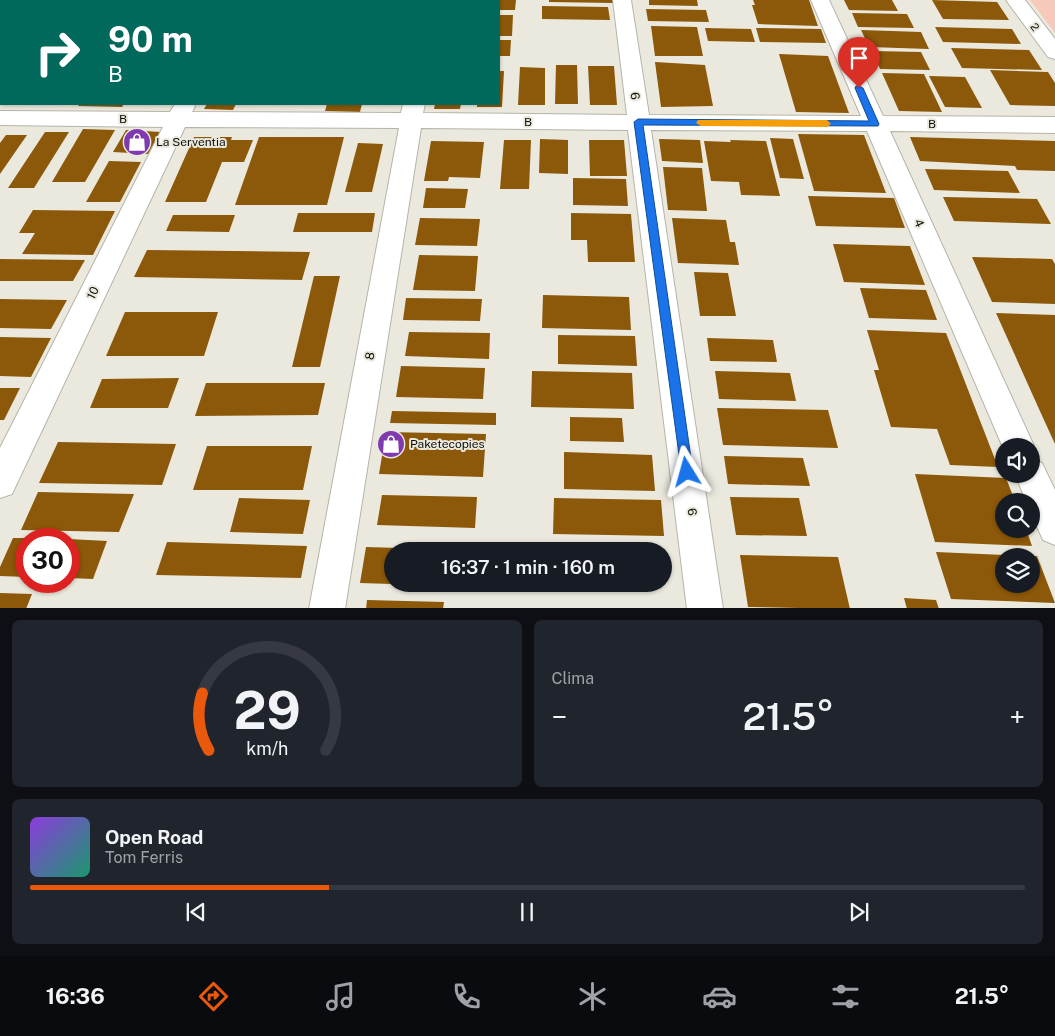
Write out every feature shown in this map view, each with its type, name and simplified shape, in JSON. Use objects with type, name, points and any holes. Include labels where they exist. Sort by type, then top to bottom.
[{"type":"street","name":"6","points":[[622,0],[705,608]]},
{"type":"street","name":"4","points":[[820,0],[1014,438]]},
{"type":"street","name":"2","points":[[1015,0],[1055,53]]},
{"type":"street","name":"B","points":[[0,118],[182,112],[412,112],[638,122],[1055,125]]},
{"type":"street","name":"10","points":[[0,482],[182,112]]},
{"type":"street","name":"8","points":[[327,608],[412,112]]},
{"type":"street","points":[[1035,483],[1055,528]]},
{"type":"shaded area","points":[[1030,0],[1055,0],[1055,33]]},
{"type":"building","points":[[500,0],[516,0],[515,10],[500,10]]},
{"type":"building","points":[[549,0],[613,0],[613,3],[549,2]]},
{"type":"building","points":[[649,0],[697,0],[698,6],[649,5]]},
{"type":"building","points":[[753,0],[809,0],[818,26],[758,24],[752,5],[755,5]]},
{"type":"building","points":[[844,0],[892,0],[898,11],[849,10]]},
{"type":"building","points":[[932,0],[997,2],[1009,20],[943,19]]},
{"type":"building","points":[[542,6],[608,7],[610,20],[542,19]]},
{"type":"building","points":[[646,9],[706,10],[709,22],[648,21]]},
{"type":"building","points":[[852,13],[907,14],[914,28],[858,27]]},
{"type":"building","points":[[500,15],[513,15],[512,36],[500,36]]},
{"type":"building","points":[[651,26],[697,27],[703,56],[655,56]]},
{"type":"building","points":[[935,27],[1012,29],[1021,44],[943,42]]},
{"type":"building","points":[[705,28],[751,29],[755,42],[708,41]]},
{"type":"building","points":[[756,28],[821,29],[826,43],[760,42]]},
{"type":"building","points":[[861,30],[921,32],[929,49],[869,47]]},
{"type":"building","points":[[500,40],[511,40],[510,56],[500,56]]},
{"type":"building","points":[[951,48],[1029,50],[1042,70],[962,68]]},
{"type":"building","points":[[873,51],[921,52],[930,70],[880,69]]},
{"type":"building","points":[[779,54],[828,56],[849,113],[796,112]]},
{"type":"building","points":[[655,62],[705,65],[713,106],[661,107]]},
{"type":"building","points":[[556,65],[577,65],[578,104],[555,104]]},
{"type":"building","points":[[588,66],[614,66],[617,105],[590,105]]},
{"type":"building","points":[[520,67],[545,68],[545,105],[518,105]]},
{"type":"building","points":[[990,70],[1048,72],[1055,83],[1055,106],[1010,105]]},
{"type":"building","points":[[500,71],[504,71],[502,107],[477,107],[477,105],[500,105]]},
{"type":"building","points":[[882,73],[924,74],[942,112],[899,111]]},
{"type":"building","points":[[929,76],[965,77],[982,108],[945,107]]},
{"type":"building","points":[[79,105],[123,105],[122,107]]},
{"type":"building","points":[[206,105],[236,105],[233,110],[204,109]]},
{"type":"building","points":[[327,105],[362,105],[360,112],[325,111]]},
{"type":"building","points":[[435,105],[461,105],[460,109],[434,109]]},
{"type":"building","points":[[83,129],[115,130],[85,182],[52,182]]},
{"type":"building","points":[[126,130],[161,132],[148,154],[113,152]]},
{"type":"building","points":[[45,132],[69,132],[34,188],[8,188]]},
{"type":"building","points":[[798,134],[864,135],[886,193],[814,191]]},
{"type":"building","points":[[6,135],[27,135],[0,174],[0,143]]},
{"type":"building","points":[[194,137],[232,137],[231,140],[253,140],[244,162],[222,162],[206,202],[165,202]]},
{"type":"building","points":[[259,137],[344,137],[327,205],[235,205]]},
{"type":"building","points":[[910,137],[1055,141],[1055,171],[1017,170],[1015,166],[920,161]]},
{"type":"building","points":[[770,138],[793,139],[804,179],[780,178]]},
{"type":"building","points":[[540,139],[568,140],[568,174],[539,173]]},
{"type":"building","points":[[659,139],[700,140],[703,163],[662,161]]},
{"type":"building","points":[[504,140],[531,140],[529,189],[500,189]]},
{"type":"building","points":[[589,140],[624,140],[627,176],[590,176]]},
{"type":"building","points":[[730,140],[766,141],[780,196],[741,195],[739,182],[711,181],[704,141],[731,142]]},
{"type":"building","points":[[431,141],[484,142],[480,178],[449,177],[448,181],[424,181]]},
{"type":"building","points":[[358,143],[383,144],[372,192],[345,192]]},
{"type":"building","points":[[109,161],[141,162],[120,202],[86,202]]},
{"type":"building","points":[[663,167],[702,168],[707,211],[668,210]]},
{"type":"building","points":[[925,169],[1008,171],[1020,193],[934,190]]},
{"type":"building","points":[[573,178],[626,179],[628,206],[573,205]]},
{"type":"building","points":[[426,188],[468,189],[465,208],[423,208]]},
{"type":"building","points":[[808,196],[894,198],[905,228],[816,226]]},
{"type":"building","points":[[943,197],[1037,199],[1051,224],[954,221]]},
{"type":"building","points":[[33,210],[115,211],[93,255],[22,254],[35,233],[19,233]]},
{"type":"building","points":[[298,213],[375,213],[372,232],[293,232]]},
{"type":"building","points":[[571,213],[631,214],[635,262],[588,262],[587,240],[571,240]]},
{"type":"building","points":[[173,215],[235,215],[229,232],[166,231]]},
{"type":"building","points":[[420,218],[480,219],[477,246],[415,245]]},
{"type":"building","points":[[672,218],[726,220],[730,242],[735,242],[739,265],[678,263]]},
{"type":"building","points":[[833,244],[910,246],[925,285],[844,282]]},
{"type":"building","points":[[147,250],[310,252],[302,280],[134,277]]},
{"type":"building","points":[[419,255],[478,256],[475,291],[413,290]]},
{"type":"building","points":[[972,257],[1052,259],[1055,264],[1055,304],[992,302]]},
{"type":"building","points":[[0,259],[85,260],[73,281],[0,281]]},
{"type":"building","points":[[694,272],[728,273],[736,316],[700,316]]},
{"type":"building","points":[[314,276],[340,276],[320,367],[292,367]]},
{"type":"building","points":[[860,288],[926,290],[937,320],[869,318]]},
{"type":"building","points":[[543,295],[629,297],[631,330],[542,328]]},
{"type":"building","points":[[406,298],[482,299],[480,321],[403,320]]},
{"type":"building","points":[[0,299],[67,300],[51,329],[0,328]]},
{"type":"building","points":[[125,312],[218,312],[204,356],[106,356]]},
{"type":"building","points":[[996,313],[1055,315],[1055,444],[1039,409]]},
{"type":"building","points":[[867,330],[946,333],[995,459],[995,467],[950,465],[937,429],[891,427],[874,370],[879,370]]},
{"type":"building","points":[[409,332],[490,333],[489,359],[405,356]]},
{"type":"building","points":[[558,335],[635,336],[637,366],[558,364]]},
{"type":"building","points":[[0,337],[51,338],[31,377],[0,376]]},
{"type":"building","points":[[707,338],[773,340],[777,362],[710,361]]},
{"type":"building","points":[[401,366],[485,368],[483,399],[396,397]]},
{"type":"building","points":[[532,371],[632,373],[634,409],[531,407]]},
{"type":"building","points":[[715,371],[790,373],[796,401],[719,399]]},
{"type":"building","points":[[179,378],[168,408],[90,408],[102,379]]},
{"type":"building","points":[[206,383],[325,383],[318,415],[195,416]]},
{"type":"building","points":[[0,388],[20,388],[4,420],[0,420]]},
{"type":"building","points":[[717,408],[828,410],[838,448],[723,445]]},
{"type":"building","points":[[392,411],[496,413],[496,425],[390,423]]},
{"type":"building","points":[[570,417],[622,418],[624,442],[570,441]]},
{"type":"building","points":[[386,432],[486,434],[483,477],[379,474]]},
{"type":"building","points":[[58,442],[176,444],[162,485],[39,483]]},
{"type":"building","points":[[207,446],[312,446],[303,490],[193,490]]},
{"type":"building","points":[[564,452],[652,455],[655,491],[564,489]]},
{"type":"building","points":[[724,456],[803,458],[810,486],[728,484]]},
{"type":"building","points":[[915,474],[995,478],[995,483],[1008,483],[1012,493],[995,493],[995,538],[1029,538],[1032,546],[935,542]]},
{"type":"building","points":[[38,492],[134,494],[119,532],[80,531],[80,528],[22,528]]},
{"type":"building","points":[[382,495],[477,497],[475,528],[377,525]]},
{"type":"building","points":[[730,497],[799,498],[807,536],[736,535]]},
{"type":"building","points":[[239,498],[310,500],[303,534],[230,532]]},
{"type":"building","points":[[554,498],[661,500],[664,536],[553,534]]},
{"type":"building","points":[[13,538],[15,538],[15,577],[0,576],[0,567]]},
{"type":"building","points":[[80,540],[107,541],[93,579],[80,578]]},
{"type":"building","points":[[167,542],[307,546],[301,578],[156,575]]},
{"type":"building","points":[[366,547],[384,548],[384,584],[360,583]]},
{"type":"building","points":[[936,552],[995,555],[995,593],[1040,593],[1040,564],[1055,603],[951,599]]},
{"type":"building","points":[[740,555],[838,557],[850,608],[748,607]]},
{"type":"building","points":[[0,593],[32,594],[26,608],[0,608]]},
{"type":"building","points":[[904,598],[936,600],[939,608],[907,608]]},
{"type":"building","points":[[367,600],[444,602],[443,608],[366,608]]},
{"type":"slow traffic","points":[[701,123],[827,124]]},
{"type":"place","name":"La Serventia","points":[[137,142]]},
{"type":"place","name":"Paketecopies","points":[[391,444]]},
{"type":"route","points":[[687,472],[638,122],[874,124],[859,88]]}]
